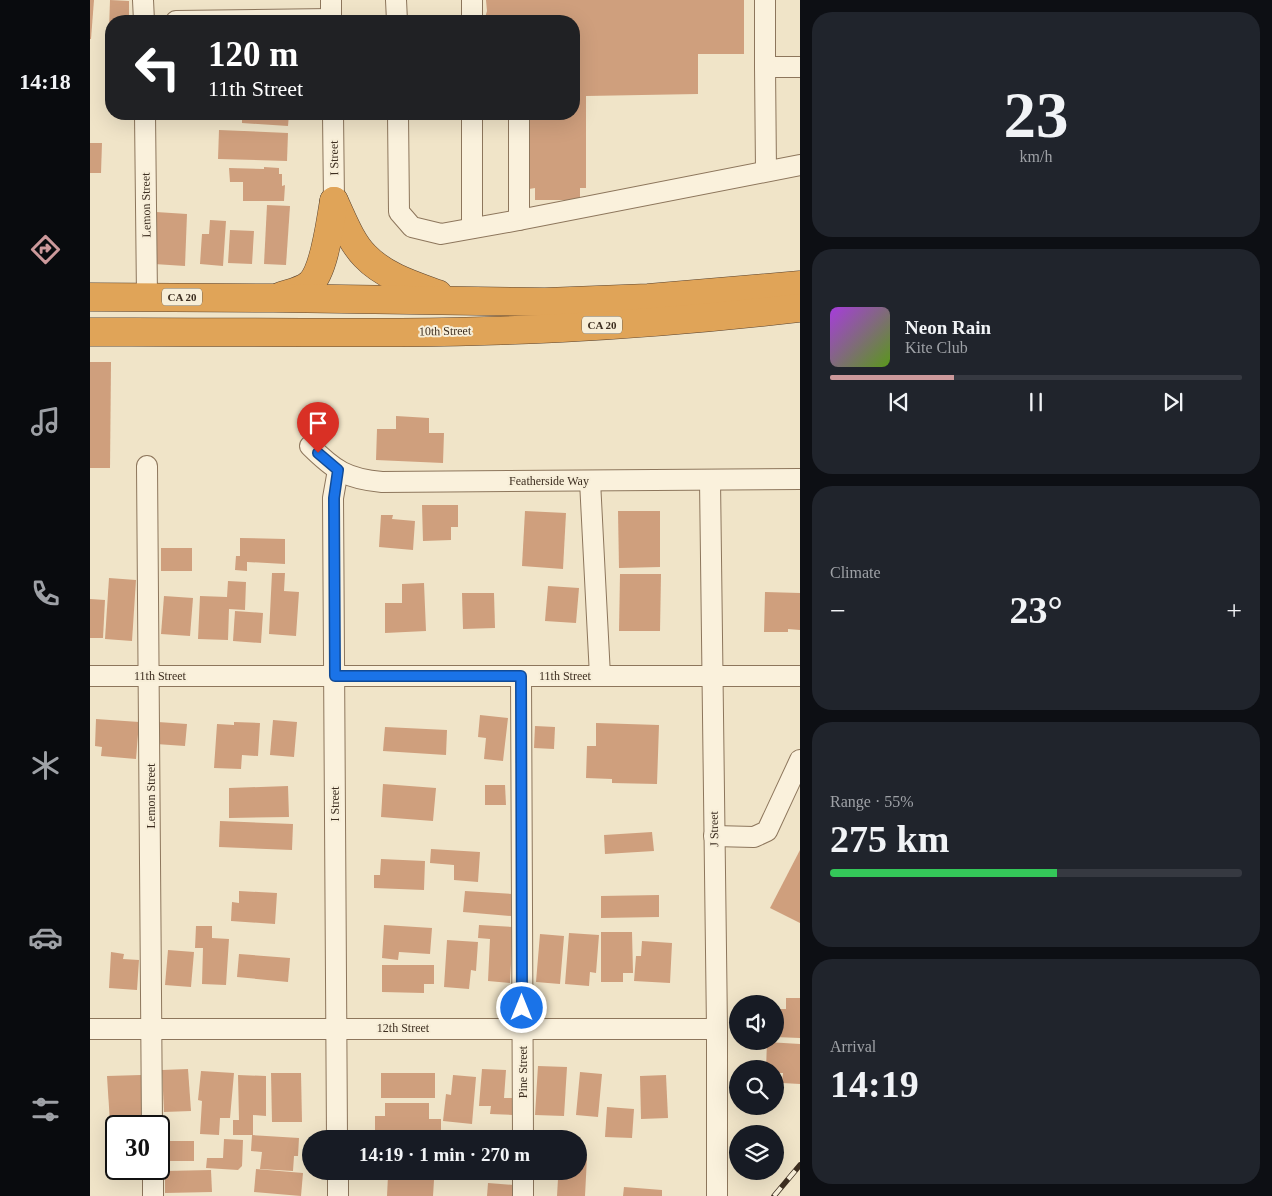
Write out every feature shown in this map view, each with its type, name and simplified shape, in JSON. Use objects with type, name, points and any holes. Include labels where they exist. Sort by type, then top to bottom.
[{"type":"highway","points":[[274,298],[297,291],[310,284],[318,271],[322,259],[334,201]]},
{"type":"highway","points":[[334,201],[354,242],[365,257],[384,271],[410,284],[458,301]]},
{"type":"highway","name":"CA 20","points":[[90,297],[545,302],[639,299],[800,285]]},
{"type":"highway","name":"10th Street","points":[[90,332],[404,332],[563,328],[706,318],[800,308]]},
{"type":"street","points":[[144,0],[144,15]]},
{"type":"street","points":[[396,0],[397,15]]},
{"type":"street","points":[[472,0],[472,15]]},
{"type":"street","points":[[765,0],[766,171]]},
{"type":"street","points":[[292,15],[331,13]]},
{"type":"street","points":[[765,67],[800,67]]},
{"type":"street","name":"Lemon Street","points":[[145,120],[147,297]]},
{"type":"street","name":"I Street","points":[[333,120],[334,201]]},
{"type":"street","points":[[398,120],[399,212],[412,227],[441,234],[800,165]]},
{"type":"street","points":[[472,120],[472,228]]},
{"type":"street","points":[[519,120],[520,220]]},
{"type":"street","name":"Featherside Way","points":[[310,446],[325,461],[346,475],[382,482],[800,479]]},
{"type":"street","name":"Lemon Street","points":[[147,466],[152,1115]]},
{"type":"street","name":"I Street","points":[[337,1130],[334,498],[338,470]]},
{"type":"street","name":"J Street","points":[[710,480],[717,1028],[716,1187]]},
{"type":"street","points":[[590,481],[600,676]]},
{"type":"street","name":"11th Street","points":[[90,676],[800,676]]},
{"type":"street","name":"Pine Street","points":[[521,676],[523,1130]]},
{"type":"street","points":[[714,836],[754,837],[767,831],[800,760]]},
{"type":"street","name":"12th Street","points":[[90,1029],[717,1028]]},
{"type":"street","points":[[153,1180],[153,1196]]},
{"type":"street","points":[[338,1180],[338,1196]]},
{"type":"street","points":[[523,1180],[524,1196]]},
{"type":"street","points":[[703,1196],[716,1187]]},
{"type":"building","points":[[90,0],[94,0],[91,39],[90,39]]},
{"type":"building","points":[[110,0],[129,1],[129,15],[110,15]]},
{"type":"building","points":[[486,0],[744,0],[744,54],[698,54],[698,94],[586,96],[586,188],[580,188],[580,200],[535,200],[535,188],[529,189],[528,120],[580,120],[580,15],[486,15]]},
{"type":"building","points":[[242,120],[288,120],[288,126],[242,123]]},
{"type":"building","points":[[219,130],[288,133],[287,161],[218,159]]},
{"type":"building","points":[[90,143],[102,143],[101,173],[90,173]]},
{"type":"building","points":[[264,167],[279,168],[279,174],[282,174],[282,186],[285,185],[284,201],[243,201],[243,182],[230,182],[229,168],[264,169]]},
{"type":"building","points":[[267,205],[290,206],[286,265],[264,264]]},
{"type":"building","points":[[156,212],[187,214],[185,266],[154,264]]},
{"type":"building","points":[[210,220],[226,221],[223,266],[200,264],[202,234],[209,234]]},
{"type":"building","points":[[230,230],[254,231],[252,264],[228,263]]},
{"type":"building","points":[[90,362],[111,362],[110,468],[90,468]]},
{"type":"building","points":[[396,416],[429,418],[429,433],[444,433],[443,463],[376,460],[377,429],[396,429]]},
{"type":"building","points":[[422,505],[458,505],[458,527],[451,527],[451,540],[423,541]]},
{"type":"building","points":[[525,511],[566,513],[563,569],[522,566]]},
{"type":"building","points":[[618,511],[660,511],[660,567],[619,568]]},
{"type":"building","points":[[381,515],[393,515],[392,519],[415,521],[413,550],[379,547]]},
{"type":"building","points":[[240,538],[285,539],[285,564],[247,562],[247,571],[235,570],[236,556],[240,556]]},
{"type":"building","points":[[161,548],[192,548],[192,571],[161,571]]},
{"type":"building","points":[[272,573],[285,573],[284,591],[299,592],[296,636],[269,634]]},
{"type":"building","points":[[620,574],[661,574],[660,631],[619,631]]},
{"type":"building","points":[[109,578],[136,580],[132,641],[105,639]]},
{"type":"building","points":[[228,581],[246,582],[245,610],[229,609],[228,640],[198,639],[200,596],[227,597]]},
{"type":"building","points":[[424,583],[426,631],[385,633],[385,603],[402,603],[402,584]]},
{"type":"building","points":[[548,586],[579,588],[576,623],[545,621]]},
{"type":"building","points":[[765,592],[800,593],[800,630],[788,629],[788,632],[764,632]]},
{"type":"building","points":[[462,593],[494,593],[495,628],[463,629]]},
{"type":"building","points":[[164,596],[193,598],[190,636],[161,634]]},
{"type":"building","points":[[90,599],[105,600],[103,638],[90,638]]},
{"type":"building","points":[[235,611],[263,613],[261,643],[233,641]]},
{"type":"building","points":[[480,715],[508,718],[503,761],[484,759],[486,738],[478,737]]},
{"type":"building","points":[[96,719],[139,722],[136,759],[101,756],[102,747],[95,746]]},
{"type":"building","points":[[273,720],[297,722],[294,757],[270,755]]},
{"type":"building","points":[[158,722],[187,724],[185,746],[156,744]]},
{"type":"building","points":[[234,722],[260,723],[258,756],[242,755],[241,769],[214,768],[217,724],[234,725]]},
{"type":"building","points":[[596,723],[659,725],[657,784],[612,783],[612,779],[586,778],[587,746],[596,746]]},
{"type":"building","points":[[535,726],[555,727],[554,749],[534,748]]},
{"type":"building","points":[[385,727],[447,730],[446,755],[383,751]]},
{"type":"building","points":[[383,784],[436,788],[433,821],[381,817]]},
{"type":"building","points":[[485,785],[505,785],[506,805],[485,805]]},
{"type":"building","points":[[288,786],[289,817],[229,818],[229,788]]},
{"type":"building","points":[[220,821],[293,824],[292,850],[219,847]]},
{"type":"building","points":[[652,832],[654,851],[605,854],[604,835]]},
{"type":"building","points":[[431,849],[480,852],[478,882],[454,880],[454,865],[430,863]]},
{"type":"building","points":[[800,850],[800,923],[770,908]]},
{"type":"building","points":[[381,859],[425,861],[424,890],[374,888],[374,875],[380,875]]},
{"type":"building","points":[[239,891],[277,893],[275,924],[231,921],[232,902],[239,903]]},
{"type":"building","points":[[465,891],[513,894],[511,916],[463,912]]},
{"type":"building","points":[[659,895],[659,917],[601,918],[601,896]]},
{"type":"building","points":[[384,925],[432,928],[430,954],[399,952],[398,960],[382,958]]},
{"type":"building","points":[[479,925],[513,927],[510,983],[488,981],[490,939],[478,938]]},
{"type":"building","points":[[196,926],[212,926],[212,938],[229,939],[226,985],[202,984],[203,948],[195,948]]},
{"type":"building","points":[[601,932],[632,932],[633,973],[623,973],[623,982],[601,982]]},
{"type":"building","points":[[569,933],[599,935],[596,973],[590,972],[589,986],[565,984]]},
{"type":"building","points":[[540,934],[564,936],[560,984],[536,982]]},
{"type":"building","points":[[447,940],[478,942],[476,971],[471,970],[469,989],[444,987]]},
{"type":"building","points":[[642,941],[672,943],[670,983],[634,981],[636,956],[641,956]]},
{"type":"building","points":[[168,950],[194,952],[191,987],[165,985]]},
{"type":"building","points":[[111,952],[124,954],[123,959],[139,960],[137,990],[109,988]]},
{"type":"building","points":[[239,954],[290,958],[288,982],[237,977]]},
{"type":"building","points":[[382,965],[434,965],[434,984],[424,984],[424,993],[382,992]]},
{"type":"building","points":[[786,998],[800,998],[800,1038],[784,1037],[784,1009],[786,1009]]},
{"type":"building","points":[[784,1043],[800,1044],[800,1084],[784,1083],[784,1060],[766,1060],[767,1050],[784,1050]]},
{"type":"building","points":[[538,1066],[567,1067],[564,1116],[535,1115]]},
{"type":"building","points":[[188,1069],[191,1111],[164,1112],[162,1070]]},
{"type":"building","points":[[482,1069],[506,1070],[504,1098],[514,1098],[513,1115],[490,1114],[491,1106],[479,1106]]},
{"type":"building","points":[[201,1071],[234,1073],[230,1118],[220,1118],[219,1135],[200,1134],[202,1101],[198,1100]]},
{"type":"building","points":[[580,1072],[602,1074],[598,1117],[576,1115]]},
{"type":"building","points":[[271,1073],[301,1073],[302,1122],[272,1122]]},
{"type":"building","points":[[381,1073],[435,1073],[435,1098],[381,1098]]},
{"type":"building","points":[[141,1075],[144,1115],[109,1115],[107,1076]]},
{"type":"building","points":[[238,1075],[266,1076],[266,1116],[253,1115],[253,1135],[233,1135],[233,1120],[239,1120]]},
{"type":"building","points":[[453,1075],[476,1077],[472,1124],[443,1121],[446,1094],[451,1095]]},
{"type":"building","points":[[666,1075],[668,1118],[641,1119],[640,1076]]},
{"type":"building","points":[[385,1103],[429,1103],[429,1119],[441,1119],[441,1130],[375,1130],[375,1116],[385,1116]]},
{"type":"building","points":[[607,1107],[634,1109],[632,1138],[605,1137]]},
{"type":"building","points":[[252,1135],[299,1138],[298,1156],[294,1156],[293,1171],[260,1169],[262,1152],[251,1151]]},
{"type":"building","points":[[224,1139],[243,1140],[242,1166],[238,1170],[206,1168],[207,1158],[223,1158]]},
{"type":"building","points":[[170,1141],[194,1141],[194,1161],[170,1161]]},
{"type":"building","points":[[256,1169],[302,1173],[301,1196],[254,1192]]},
{"type":"building","points":[[211,1170],[212,1192],[165,1193],[165,1180],[170,1180],[170,1171]]},
{"type":"building","points":[[388,1180],[434,1180],[433,1196],[387,1196]]},
{"type":"building","points":[[558,1180],[586,1180],[585,1196],[557,1196]]},
{"type":"building","points":[[488,1183],[514,1185],[513,1196],[487,1196]]},
{"type":"building","points":[[624,1187],[662,1190],[662,1196],[623,1196]]},
{"type":"railway","points":[[774,1196],[800,1165]]},
{"type":"route","points":[[318,453],[325,461],[338,470],[334,498],[335,676],[521,676],[522,1008]]}]
